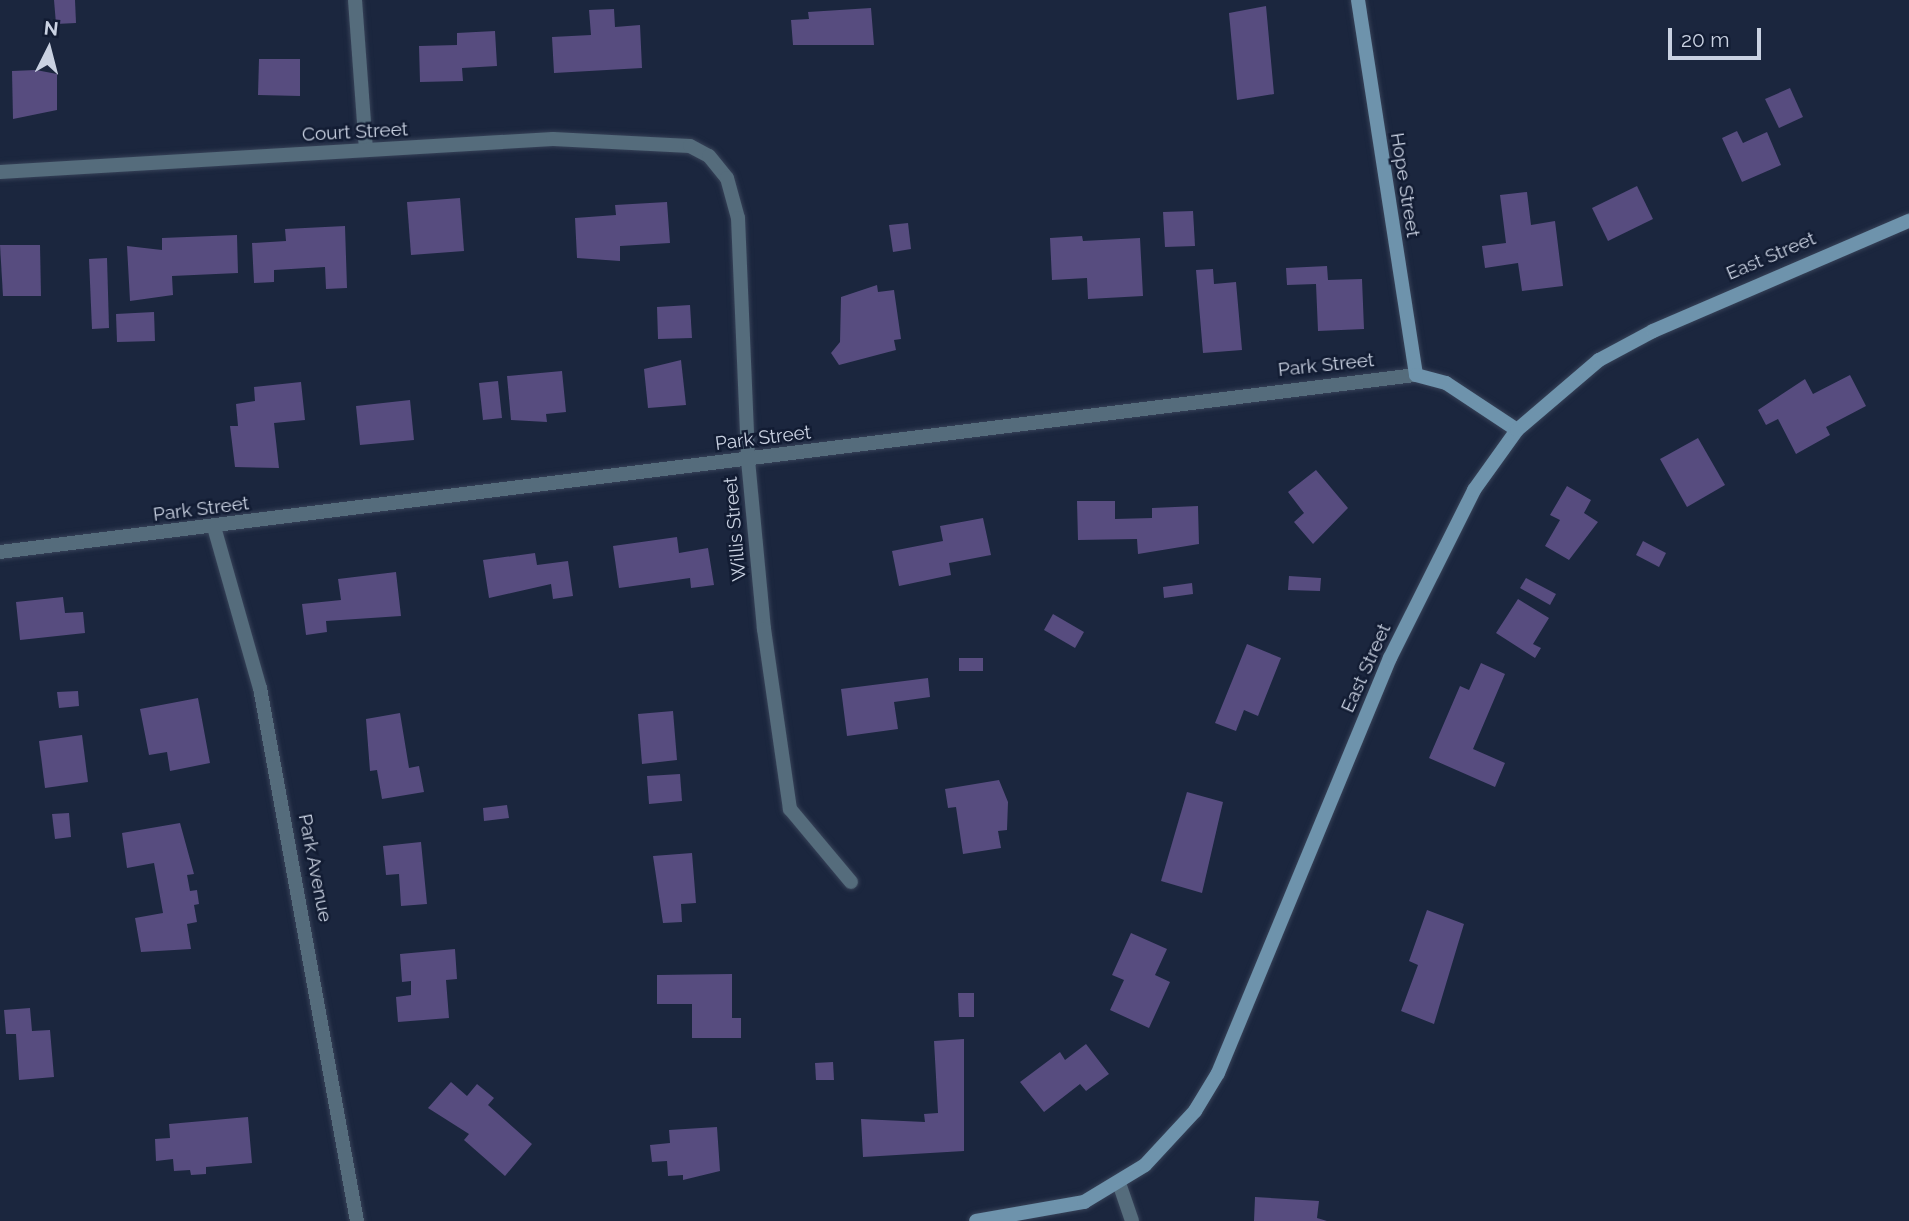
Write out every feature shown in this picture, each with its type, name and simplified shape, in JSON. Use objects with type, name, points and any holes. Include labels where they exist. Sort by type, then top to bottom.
[{"type":"main road","name":"Hope Street","points":[[1358,0],[1416,375]]},
{"type":"main road","name":"East Street","points":[[976,1221],[1084,1202],[1119,1183],[1169,1144],[1218,1073],[1390,657],[1474,489],[1517,429],[1599,360],[1653,331],[1909,221]]},
{"type":"main road","name":"Park Street","points":[[1416,375],[1446,383],[1517,429]]},
{"type":"street","points":[[355,0],[366,150]]},
{"type":"street","name":"Court Street","points":[[0,172],[553,139],[683,145],[709,156]]},
{"type":"street","name":"Willis Street","points":[[709,156],[727,178],[738,218],[748,460],[764,629],[790,809],[851,882]]},
{"type":"street","name":"Park Street","points":[[0,552],[1416,375]]},
{"type":"street","name":"Park Avenue","points":[[214,527],[262,701],[357,1221]]},
{"type":"street","points":[[1119,1183],[1132,1221]]},
{"type":"building","points":[[54,0],[75,0],[76,23],[56,24]]},
{"type":"building","points":[[1266,6],[1274,94],[1237,100],[1229,13]]},
{"type":"building","points":[[871,8],[874,45],[793,45],[791,20],[809,19],[808,12]]},
{"type":"building","points":[[614,9],[615,27],[640,25],[642,68],[554,73],[552,37],[591,35],[589,10]]},
{"type":"building","points":[[495,31],[497,66],[462,68],[463,81],[420,82],[419,46],[457,45],[457,33]]},
{"type":"building","points":[[259,59],[300,59],[300,96],[258,95]]},
{"type":"building","points":[[36,70],[57,74],[57,110],[13,119],[12,71]]},
{"type":"building","points":[[1790,88],[1803,117],[1779,128],[1765,99]]},
{"type":"building","points":[[1737,131],[1743,143],[1767,132],[1781,165],[1742,182],[1722,138]]},
{"type":"building","points":[[1637,186],[1653,219],[1608,241],[1592,208]]},
{"type":"building","points":[[1527,192],[1531,225],[1555,221],[1563,286],[1522,291],[1518,263],[1485,268],[1482,246],[1506,243],[1500,195]]},
{"type":"building","points":[[460,198],[464,251],[411,255],[407,202]]},
{"type":"building","points":[[667,202],[670,243],[620,246],[620,261],[577,258],[575,218],[616,215],[615,205]]},
{"type":"building","points":[[1193,211],[1195,246],[1165,247],[1163,212]]},
{"type":"building","points":[[908,223],[911,249],[893,252],[889,225]]},
{"type":"building","points":[[345,226],[347,288],[326,289],[325,267],[274,270],[274,282],[254,283],[252,243],[286,241],[285,229]]},
{"type":"building","points":[[237,235],[238,273],[172,276],[173,295],[130,301],[127,246],[162,250],[162,238]]},
{"type":"building","points":[[1082,236],[1083,241],[1140,238],[1143,296],[1088,299],[1087,278],[1052,280],[1050,238]]},
{"type":"building","points":[[0,245],[40,245],[41,296],[3,296]]},
{"type":"building","points":[[107,258],[109,328],[92,329],[89,259]]},
{"type":"building","points":[[1327,266],[1328,280],[1362,279],[1364,329],[1318,331],[1316,284],[1287,285],[1286,268]]},
{"type":"building","points":[[1213,269],[1214,284],[1236,282],[1242,350],[1203,353],[1196,270]]},
{"type":"building","points":[[877,285],[878,292],[894,290],[901,339],[894,340],[896,350],[839,365],[831,353],[840,342],[841,297]]},
{"type":"building","points":[[690,305],[692,338],[658,339],[657,307]]},
{"type":"building","points":[[154,312],[155,341],[117,342],[116,314]]},
{"type":"building","points":[[681,360],[686,405],[648,408],[644,369]]},
{"type":"building","points":[[562,371],[566,412],[546,414],[547,422],[511,420],[507,376]]},
{"type":"building","points":[[1850,375],[1866,406],[1826,427],[1830,435],[1796,454],[1778,419],[1766,425],[1758,410],[1805,379],[1813,394]]},
{"type":"building","points":[[498,381],[502,418],[483,420],[479,383]]},
{"type":"building","points":[[301,382],[305,420],[274,423],[279,468],[235,467],[230,426],[238,426],[236,404],[255,401],[254,387]]},
{"type":"building","points":[[410,400],[414,440],[360,445],[356,406]]},
{"type":"building","points":[[1698,438],[1725,485],[1687,507],[1660,459]]},
{"type":"building","points":[[1316,470],[1348,508],[1313,544],[1294,522],[1304,513],[1288,492]]},
{"type":"building","points":[[1567,486],[1591,500],[1584,513],[1598,522],[1569,560],[1545,546],[1560,520],[1550,515]]},
{"type":"building","points":[[1077,501],[1115,501],[1115,519],[1152,518],[1152,508],[1198,506],[1199,544],[1138,554],[1137,539],[1078,540]]},
{"type":"building","points":[[983,518],[991,555],[949,563],[951,575],[899,586],[892,551],[943,541],[940,526]]},
{"type":"building","points":[[677,537],[679,553],[708,548],[714,585],[691,588],[690,578],[619,588],[613,546]]},
{"type":"building","points":[[1643,541],[1666,553],[1659,567],[1636,555]]},
{"type":"building","points":[[535,553],[537,565],[568,561],[573,596],[553,599],[551,584],[489,598],[483,560]]},
{"type":"building","points":[[396,572],[401,616],[326,621],[327,632],[306,635],[302,604],[341,600],[338,579]]},
{"type":"building","points":[[1289,576],[1321,578],[1320,591],[1288,590]]},
{"type":"building","points":[[1526,578],[1556,594],[1550,605],[1520,588]]},
{"type":"building","points":[[1192,583],[1193,594],[1164,598],[1163,587]]},
{"type":"building","points":[[63,597],[65,613],[83,612],[85,633],[20,640],[16,602]]},
{"type":"building","points":[[1518,599],[1549,618],[1533,644],[1541,648],[1535,658],[1496,633]]},
{"type":"building","points":[[1053,614],[1084,632],[1075,648],[1044,630]]},
{"type":"building","points":[[1247,644],[1281,658],[1258,716],[1244,710],[1236,731],[1215,723]]},
{"type":"building","points":[[959,658],[983,658],[983,671],[959,671]]},
{"type":"building","points":[[1481,663],[1505,674],[1473,749],[1505,763],[1495,787],[1429,758],[1460,686],[1469,690]]},
{"type":"building","points":[[928,678],[930,697],[894,702],[898,729],[847,736],[841,689]]},
{"type":"building","points":[[78,691],[79,706],[59,708],[57,692]]},
{"type":"building","points":[[198,698],[210,763],[170,771],[167,752],[149,755],[140,709]]},
{"type":"building","points":[[673,711],[677,760],[642,764],[638,714]]},
{"type":"building","points":[[400,713],[409,768],[419,766],[424,792],[382,799],[377,770],[370,771],[366,719]]},
{"type":"building","points":[[82,735],[88,782],[45,788],[39,741]]},
{"type":"building","points":[[680,774],[682,801],[649,804],[647,776]]},
{"type":"building","points":[[999,780],[1008,802],[1007,830],[998,831],[1001,848],[963,854],[956,807],[948,808],[945,789]]},
{"type":"building","points":[[1187,792],[1223,802],[1202,893],[1161,881]]},
{"type":"building","points":[[507,805],[509,818],[484,821],[483,808]]},
{"type":"building","points":[[69,813],[71,837],[55,839],[52,814]]},
{"type":"building","points":[[180,823],[194,874],[187,875],[190,891],[197,890],[199,904],[194,905],[197,922],[187,924],[191,949],[141,952],[135,918],[163,913],[154,863],[127,868],[122,833]]},
{"type":"building","points":[[421,842],[427,904],[401,906],[399,874],[386,875],[383,846]]},
{"type":"building","points":[[692,853],[696,903],[681,904],[682,922],[663,923],[653,856]]},
{"type":"building","points":[[1427,910],[1464,924],[1434,1024],[1401,1011],[1418,965],[1409,961]]},
{"type":"building","points":[[1131,933],[1167,949],[1155,975],[1170,982],[1149,1028],[1110,1010],[1124,980],[1112,975]]},
{"type":"building","points":[[455,949],[457,979],[446,980],[449,1018],[398,1022],[396,997],[411,995],[411,981],[402,982],[400,954]]},
{"type":"building","points":[[732,974],[732,1018],[741,1018],[741,1038],[692,1038],[692,1004],[657,1004],[657,975]]},
{"type":"building","points":[[958,993],[974,993],[974,1017],[959,1017]]},
{"type":"building","points":[[30,1008],[32,1031],[50,1030],[54,1077],[19,1080],[16,1034],[6,1034],[4,1010]]},
{"type":"building","points":[[964,1039],[964,1151],[863,1157],[861,1119],[925,1122],[924,1114],[938,1113],[934,1041]]},
{"type":"building","points":[[1086,1044],[1109,1074],[1086,1091],[1080,1084],[1044,1112],[1020,1082],[1060,1052],[1065,1060]]},
{"type":"building","points":[[833,1062],[834,1080],[816,1080],[815,1063]]},
{"type":"building","points":[[451,1082],[467,1096],[477,1084],[494,1098],[488,1105],[532,1144],[505,1176],[464,1140],[469,1134],[428,1108]]},
{"type":"building","points":[[248,1117],[252,1163],[206,1167],[206,1174],[191,1175],[190,1170],[174,1171],[173,1159],[156,1161],[155,1139],[170,1138],[169,1124]]},
{"type":"building","points":[[717,1127],[720,1171],[683,1180],[683,1175],[668,1176],[667,1161],[652,1162],[650,1145],[670,1143],[669,1130]]},
{"type":"building","points":[[1255,1197],[1319,1201],[1317,1218],[1327,1221],[1254,1221]]}]
